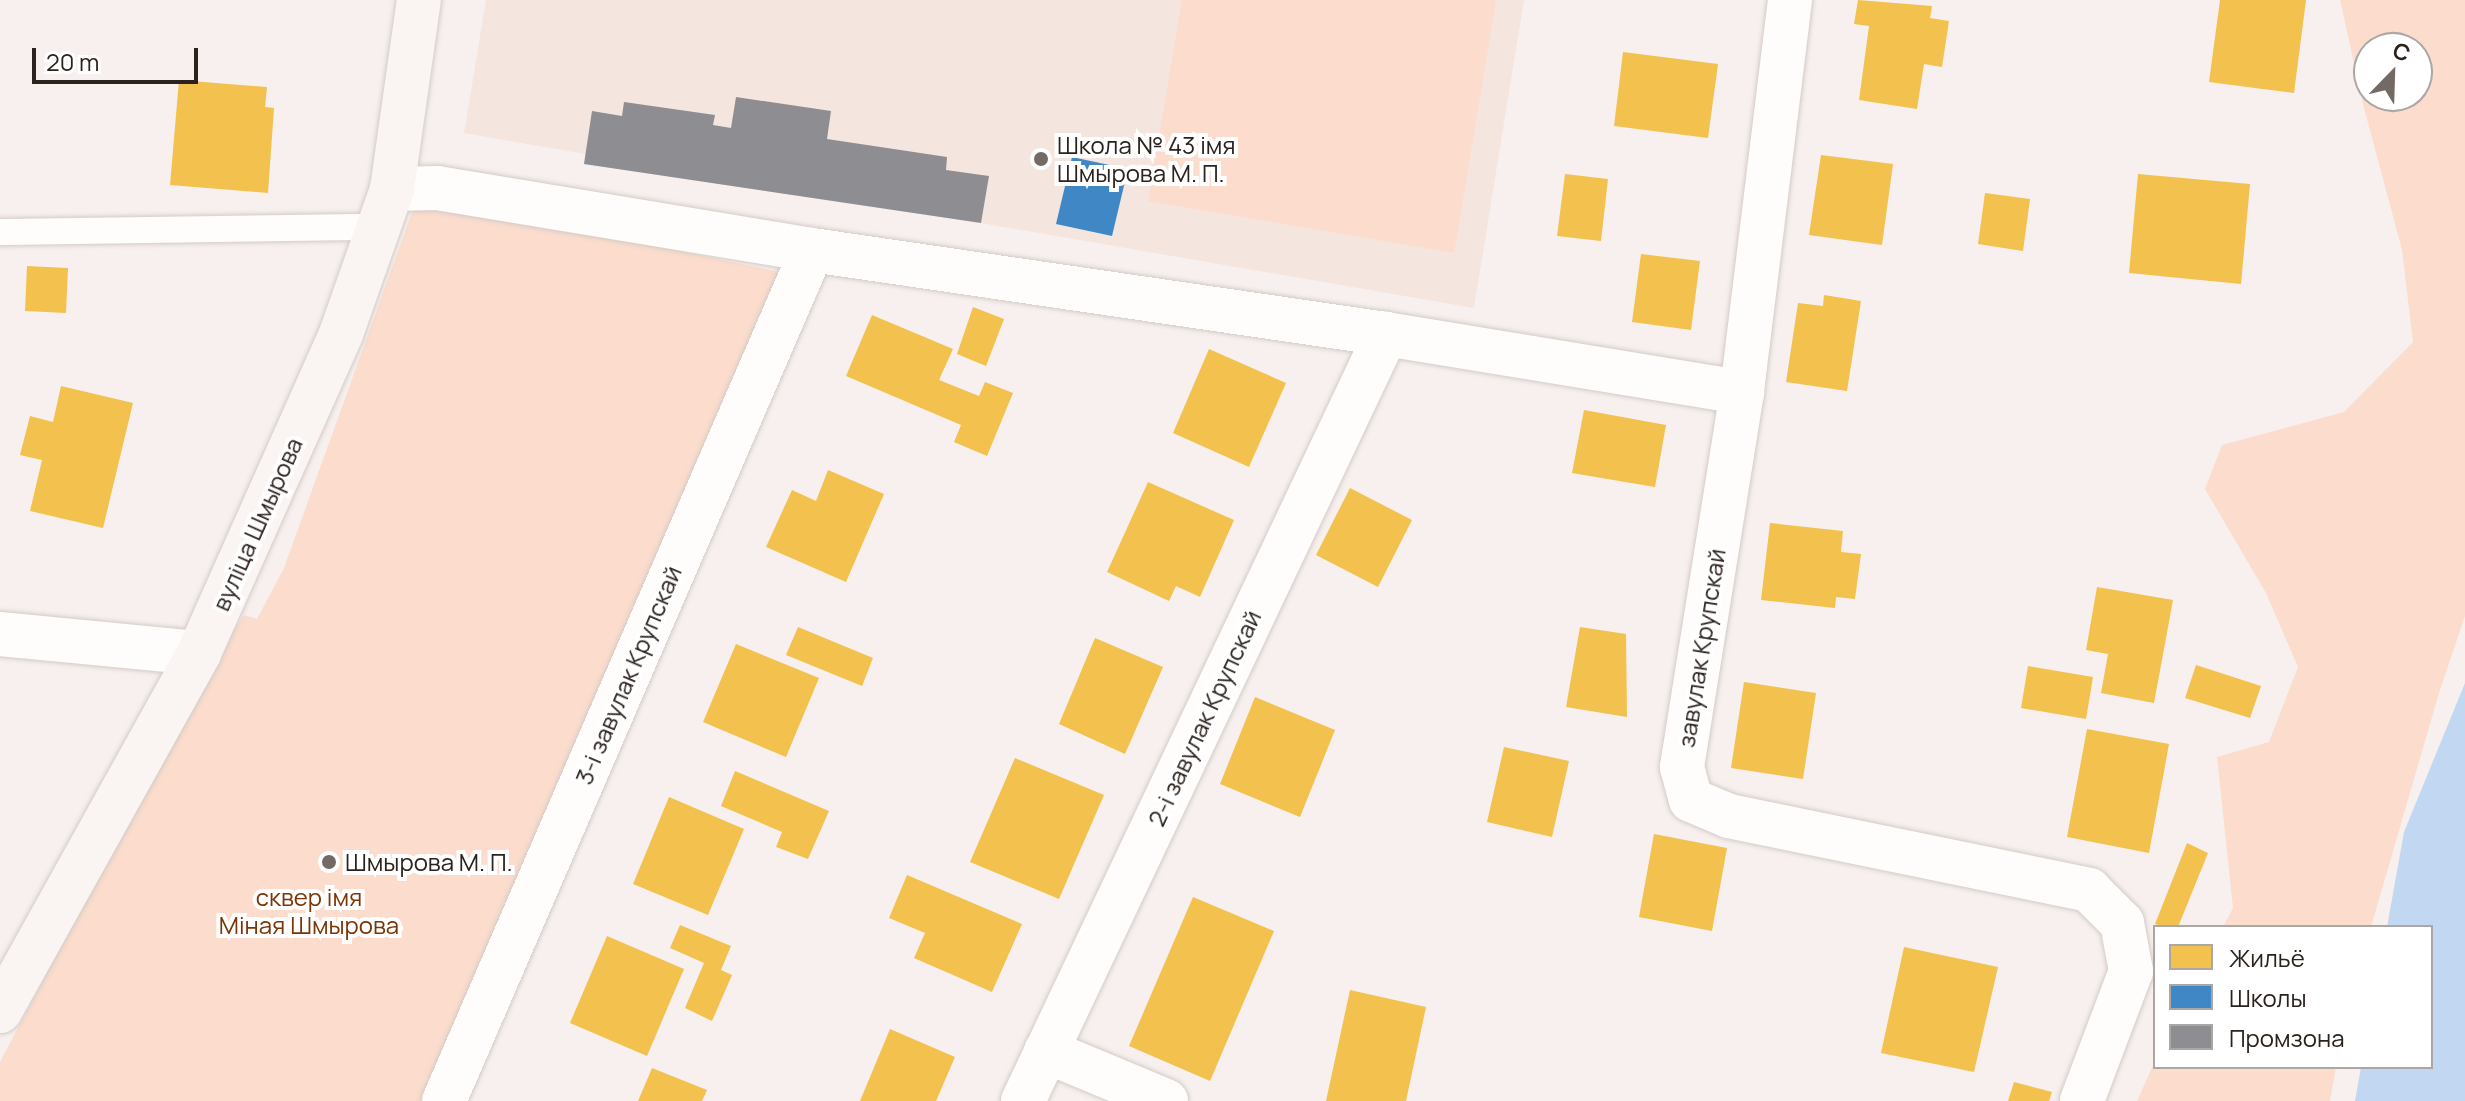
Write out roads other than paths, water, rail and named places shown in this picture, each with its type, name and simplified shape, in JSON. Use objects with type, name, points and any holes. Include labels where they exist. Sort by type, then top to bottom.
[{"type":"street","name":"вуліца Шмырова","points":[[0,1011],[199,653],[341,334],[386,208],[419,0]]},
{"type":"street","name":"завулак Крупскай","points":[[1790,0],[1742,392],[1682,767],[1691,800],[1729,816],[2089,890],[2122,923],[2131,971],[2082,1101]]},
{"type":"street","points":[[386,208],[437,188],[812,250],[1386,334],[1742,392]]},
{"type":"street","name":"3-і завулак Крупскай","points":[[444,1101],[812,250]]},
{"type":"street","name":"2-і завулак Крупскай","points":[[1023,1101],[1386,334]]},
{"type":"street","points":[[0,634],[199,653]]},
{"type":"street","points":[[1046,1051],[1166,1101]]},
{"type":"lane","points":[[0,232],[386,208]]},
{"type":"water","points":[[2465,683],[2465,1101],[2355,1101],[2361,1069],[2433,1069],[2433,925],[2387,925],[2404,832]]},
{"type":"place","name":"Школа № 43 імя Шмырова М. П.","points":[[1041,159]]},
{"type":"place","name":"Шмырова М. П.","points":[[329,862]]},
{"type":"park label","name":"сквер імя Міная Шмырова","points":[[309,911]]}]
